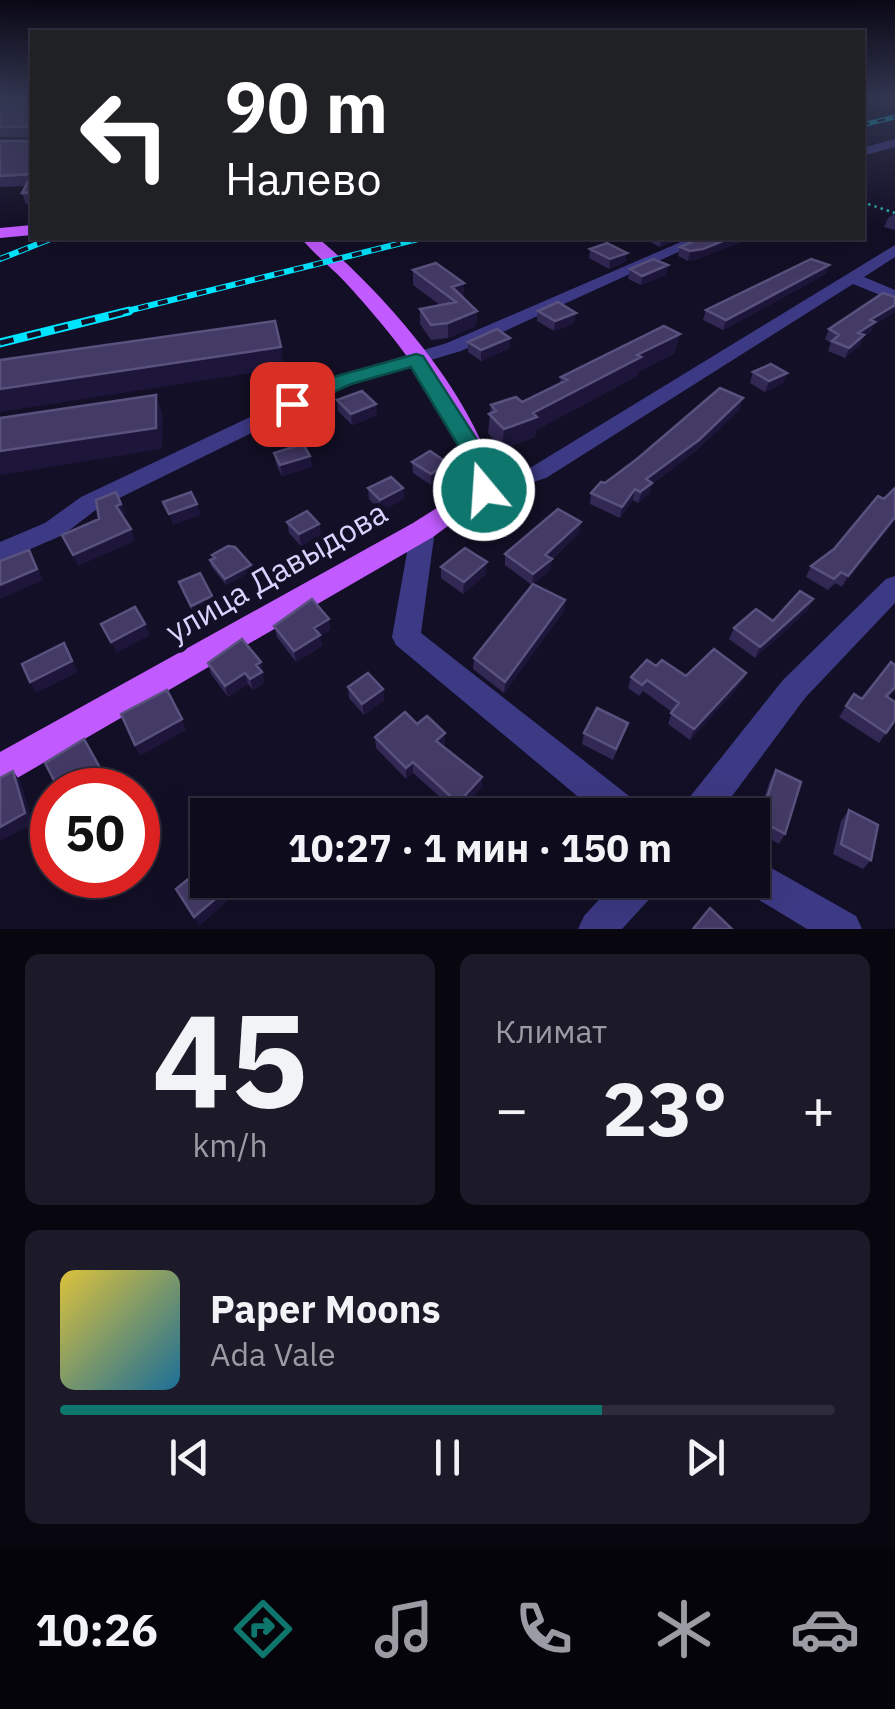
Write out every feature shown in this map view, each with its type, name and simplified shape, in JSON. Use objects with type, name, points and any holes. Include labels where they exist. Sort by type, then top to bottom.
[{"type":"main road","points":[[1,234],[30,230]]},
{"type":"main road","points":[[312,240],[331,254],[416,360],[478,460],[484,490]]},
{"type":"main road","name":"улица Давыдова","points":[[0,771],[423,530],[484,490]]},
{"type":"street","points":[[865,151],[895,143]]},
{"type":"street","points":[[0,554],[54,528],[90,503],[344,380],[454,347],[696,240]]},
{"type":"street","name":"улица Давыдова","points":[[484,490],[538,472],[895,250]]},
{"type":"street","points":[[852,277],[895,296]]},
{"type":"street","points":[[423,530],[406,636],[605,798]]},
{"type":"street","points":[[710,798],[794,690],[895,586]]},
{"type":"street","points":[[770,886],[842,929]]},
{"type":"street","points":[[597,929],[625,898]]},
{"type":"path","points":[[865,203],[895,213]]},
{"type":"building","points":[[0,142],[30,142],[30,174],[0,176]]},
{"type":"building","points":[[696,240],[725,240],[703,249],[690,251],[680,247]]},
{"type":"building","points":[[607,243],[627,253],[610,259],[590,249]]},
{"type":"building","points":[[653,259],[668,265],[642,276],[630,269]]},
{"type":"building","points":[[811,259],[829,265],[726,320],[706,310]]},
{"type":"building","points":[[436,263],[464,283],[452,287],[477,311],[448,323],[431,325],[420,309],[456,302],[413,270]]},
{"type":"building","points":[[883,293],[895,297],[895,305],[870,320],[875,322],[858,333],[864,335],[849,348],[832,341],[839,335],[829,329]]},
{"type":"building","points":[[558,302],[576,313],[555,321],[538,311]]},
{"type":"building","points":[[275,321],[281,347],[0,389],[0,360]]},
{"type":"building","points":[[664,326],[680,334],[533,413],[537,417],[504,429],[489,414],[496,411],[491,405],[516,397],[522,402],[567,380],[561,377]]},
{"type":"building","points":[[497,329],[510,338],[481,350],[468,342]]},
{"type":"building","points":[[771,364],[787,373],[769,381],[753,372]]},
{"type":"building","points":[[720,388],[743,398],[699,440],[646,479],[652,483],[640,492],[635,489],[622,507],[591,493],[637,459]]},
{"type":"building","points":[[362,391],[376,404],[351,414],[337,400]]},
{"type":"building","points":[[156,395],[156,428],[0,451],[0,418]]},
{"type":"building","points":[[303,444],[310,456],[280,465],[274,453]]},
{"type":"building","points":[[430,451],[448,463],[431,474],[412,462]]},
{"type":"building","points":[[391,477],[403,488],[380,500],[368,488]]},
{"type":"building","points":[[895,488],[895,517],[848,576],[841,572],[834,579],[811,566],[834,549],[878,496],[884,499]]},
{"type":"building","points":[[116,492],[121,504],[116,506],[131,529],[73,555],[62,535],[99,519],[96,500]]},
{"type":"building","points":[[191,492],[197,504],[169,514],[163,502]]},
{"type":"building","points":[[558,509],[581,522],[545,555],[552,559],[533,574],[505,554]]},
{"type":"building","points":[[307,511],[319,524],[299,534],[287,522]]},
{"type":"building","points":[[228,546],[235,547],[251,565],[225,579],[210,560]]},
{"type":"building","points":[[465,548],[487,562],[464,582],[441,567]]},
{"type":"building","points":[[29,550],[37,569],[0,585],[0,561]]},
{"type":"building","points":[[200,573],[212,596],[191,606],[179,582]]},
{"type":"building","points":[[533,584],[565,600],[505,682],[474,658]]},
{"type":"building","points":[[800,591],[813,599],[760,647],[734,628],[756,609],[773,621]]},
{"type":"building","points":[[312,599],[329,619],[314,628],[320,635],[294,651],[274,626]]},
{"type":"building","points":[[135,607],[145,624],[111,642],[101,624]]},
{"type":"building","points":[[242,639],[261,662],[256,665],[262,672],[250,679],[245,673],[225,686],[208,663]]},
{"type":"building","points":[[64,643],[72,661],[30,682],[22,664]]},
{"type":"building","points":[[714,649],[746,673],[694,729],[671,713],[679,703],[647,680],[642,685],[631,677],[647,660],[656,666],[662,660],[686,676]]},
{"type":"building","points":[[891,662],[895,665],[895,687],[886,696],[895,702],[895,720],[886,733],[846,706],[854,694],[862,699]]},
{"type":"building","points":[[368,673],[383,689],[362,704],[348,687]]},
{"type":"building","points":[[167,690],[182,719],[135,745],[121,714]]},
{"type":"building","points":[[597,708],[628,723],[616,749],[584,733]]},
{"type":"building","points":[[405,712],[417,724],[427,716],[445,733],[436,741],[482,777],[463,798],[453,798],[413,762],[406,768],[375,737]]},
{"type":"building","points":[[84,739],[100,768],[48,768],[45,763]]},
{"type":"building","points":[[776,770],[801,782],[785,834],[770,826],[767,798]]},
{"type":"building","points":[[13,771],[25,813],[0,827],[0,778]]},
{"type":"building","points":[[849,810],[878,825],[871,860],[841,844]]},
{"type":"building","points":[[190,878],[190,898],[216,898],[194,917],[176,889]]},
{"type":"building","points":[[710,908],[732,929],[693,929]]},
{"type":"railway","points":[[0,259],[48,240]]},
{"type":"railway","points":[[119,313],[414,240]]},
{"type":"railway","points":[[0,343],[129,311]]},
{"type":"route","points":[[292,404],[344,380],[416,360],[478,460],[484,490]]}]
